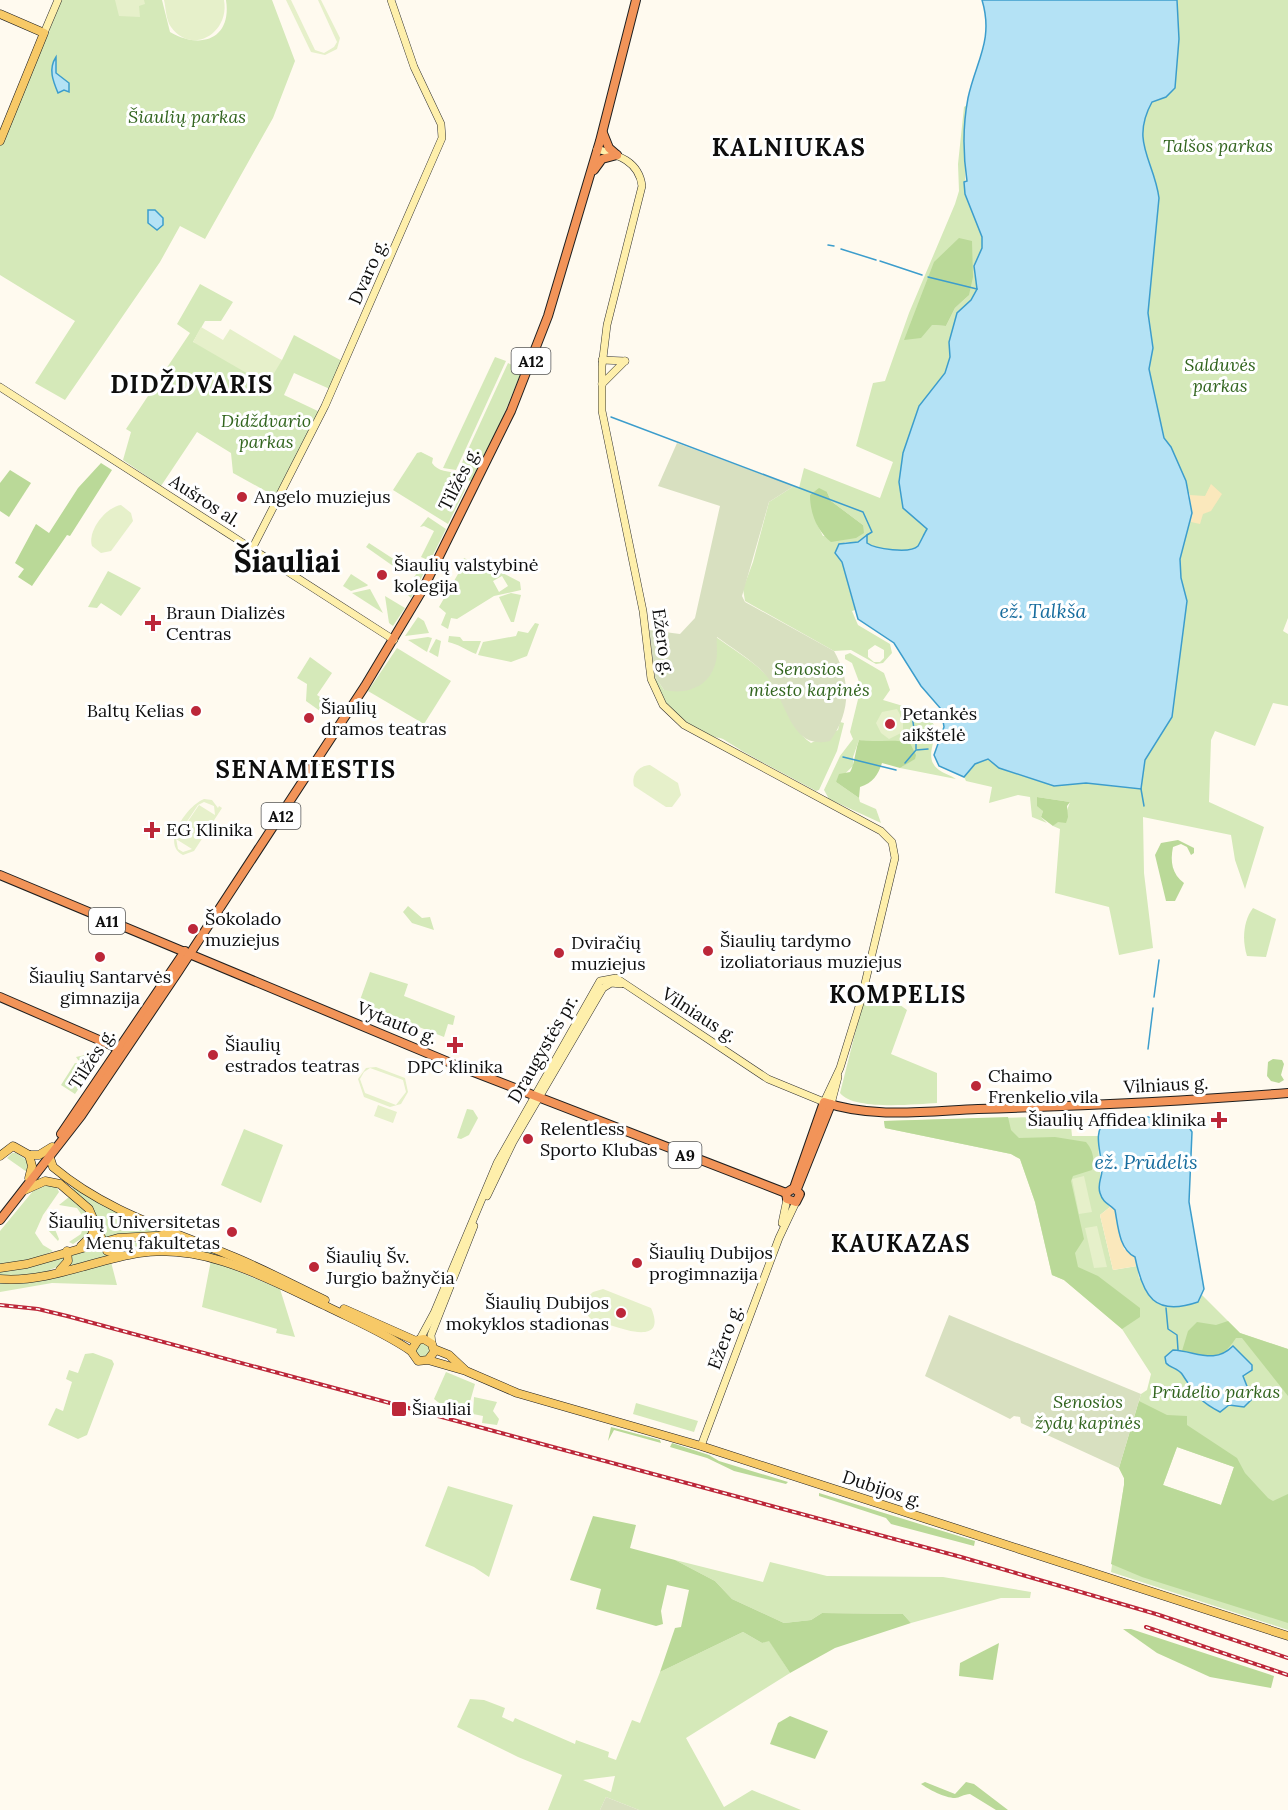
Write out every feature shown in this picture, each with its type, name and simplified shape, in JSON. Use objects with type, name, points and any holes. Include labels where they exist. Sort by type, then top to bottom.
[{"type":"highway","name":"Tilžės g.","points":[[3,1216],[50,1158],[186,954],[208,925],[394,640],[423,589],[512,411],[548,316],[589,178],[636,0]]},
{"type":"highway","points":[[602,131],[609,148],[617,155]]},
{"type":"highway","points":[[589,178],[602,159],[617,155]]},
{"type":"highway","name":"Vytauto g.","points":[[0,875],[186,954],[536,1096],[792,1194]]},
{"type":"highway","points":[[0,997],[121,1050]]},
{"type":"highway","name":"Tilžės g.","points":[[3,1216],[121,1050]]},
{"type":"highway","name":"Vilniaus g.","points":[[828,1103],[884,1111],[959,1110],[1183,1101],[1288,1093]]},
{"type":"highway","name":"Ežero g.","points":[[792,1194],[828,1103]]},
{"type":"main road","points":[[0,141],[58,0]]},
{"type":"main road","name":"Dvaro g.","points":[[252,549],[268,523],[325,406],[442,138],[439,118],[414,67],[391,0]]},
{"type":"main road","points":[[0,15],[44,33]]},
{"type":"main road","name":"Ežero g.","points":[[597,148],[617,155],[638,170],[642,191],[611,307],[602,360],[602,411],[643,611],[648,669],[658,698],[669,713],[684,725],[877,829],[888,838],[893,846],[895,858],[888,893],[861,1000],[828,1103]]},
{"type":"main road","points":[[602,360],[626,361],[602,384]]},
{"type":"main road","name":"Aušros al.","points":[[0,387],[394,640]]},
{"type":"main road","name":"Draugystės pr.","points":[[418,1340],[434,1313],[489,1179],[598,984],[612,978],[622,984]]},
{"type":"main road","name":"Vilniaus g.","points":[[622,984],[768,1079],[828,1103]]},
{"type":"main road","name":"Draugystės pr.","points":[[433,1346],[431,1335],[490,1189],[536,1096]]},
{"type":"main road","points":[[0,1156],[13,1146],[29,1155],[39,1155],[52,1147]]},
{"type":"main road","points":[[29,1155],[32,1166],[29,1178]]},
{"type":"main road","points":[[50,1158],[52,1167],[84,1203],[96,1223],[102,1242],[111,1253],[127,1256]]},
{"type":"main road","points":[[0,1279],[21,1279],[127,1256],[170,1251],[223,1261],[338,1312],[411,1351],[418,1340],[230,1255],[176,1235],[69,1186],[49,1180],[25,1190]]},
{"type":"main road","name":"Ežero g.","points":[[701,1446],[779,1238],[792,1194]]},
{"type":"main road","points":[[56,1272],[66,1264],[71,1250],[92,1235],[96,1223]]},
{"type":"main road","points":[[0,1268],[27,1264],[71,1250],[134,1236],[176,1235]]},
{"type":"main road","name":"Dubijos g.","points":[[418,1340],[449,1355],[466,1371]]},
{"type":"main road","points":[[428,1360],[433,1346]]},
{"type":"main road","name":"Dubijos g.","points":[[411,1351],[416,1359],[428,1360],[466,1371],[517,1393],[701,1446],[1288,1636]]},
{"type":"green space","name":"Šiaulių parkas","points":[[58,0],[162,0],[170,32],[193,40],[203,40],[219,32],[224,24],[227,13],[226,0],[272,0],[295,61],[273,118],[205,239],[180,226],[160,262],[65,400],[35,383],[75,321],[0,275],[0,142],[3,142],[49,32]]},
{"type":"green space","points":[[115,0],[144,0],[145,4],[139,6],[140,17],[119,16]]},
{"type":"green space","points":[[164,0],[224,0],[224,12],[221,22],[208,37],[189,40],[180,36],[171,27]]},
{"type":"green space","points":[[286,0],[291,0],[315,50],[324,53],[334,47],[337,42],[318,0],[321,0],[340,38],[337,49],[325,55],[311,52]]},
{"type":"green space","points":[[1177,0],[1288,0],[1288,618],[1283,631],[1288,634],[1288,706],[1273,703],[1255,746],[1215,731],[1211,740],[1209,802],[1264,827],[1245,889],[1235,860],[1231,835],[1143,817],[1144,873],[1153,948],[1119,955],[1109,907],[1055,893],[1060,829],[1053,826],[1066,813],[1070,802],[1037,797],[1043,811],[1041,817],[1047,823],[1032,817],[1030,797],[1018,795],[989,803],[992,787],[966,781],[964,777],[975,764],[988,758],[999,768],[1054,786],[1086,783],[1141,789],[1145,760],[1172,717],[1187,601],[1181,578],[1180,559],[1192,513],[1190,495],[1171,447],[1164,438],[1149,369],[1153,348],[1148,313],[1159,198],[1145,151],[1143,129],[1152,102],[1166,97],[1178,38]]},
{"type":"green space","points":[[967,105],[965,194],[982,237],[982,248],[974,271],[977,289],[971,300],[957,313],[949,342],[950,357],[945,373],[919,406],[903,453],[899,482],[903,508],[927,529],[918,546],[908,550],[892,550],[871,545],[867,543],[867,536],[858,542],[845,542],[835,553],[842,562],[855,610],[852,611],[858,625],[890,644],[892,653],[883,663],[876,664],[851,650],[834,651],[745,601],[743,589],[753,562],[769,502],[794,486],[799,488],[804,468],[880,498],[893,462],[856,446],[873,383],[885,381],[909,313],[955,204],[959,191],[958,164],[964,107]],"holes":[[[969,295],[955,308],[946,326],[932,325]],[[827,492],[831,501],[863,525],[823,536],[817,524]],[[875,645],[884,650],[884,658],[880,662],[874,662],[868,657],[868,650]]]},
{"type":"green space","points":[[959,238],[972,241],[973,277],[969,295],[955,308],[946,326],[932,325],[921,338],[904,340],[934,262]]},
{"type":"green space","name":"Didždvario parkas","points":[[200,284],[233,302],[221,321],[205,321],[193,342],[282,360],[294,335],[344,362],[332,390],[294,373],[284,395],[322,413],[280,499],[233,473],[231,453],[197,432],[161,486],[123,460],[131,432],[126,429],[190,333],[177,324]]},
{"type":"green space","points":[[201,327],[223,340],[230,329],[282,360],[267,385],[193,342]]},
{"type":"green space","points":[[495,357],[506,361],[456,470],[443,468]]},
{"type":"green space","points":[[508,363],[522,370],[502,419],[471,481],[465,480],[460,467]]},
{"type":"green space","name":"Senosios miesto kapinės","points":[[677,443],[794,486],[769,502],[742,596],[745,602],[834,651],[844,674],[846,696],[842,719],[830,741],[817,742],[806,739],[798,732],[763,672],[717,637],[716,661],[709,677],[703,683],[689,690],[664,690],[655,677],[649,630],[680,634],[695,618],[720,506],[658,486]]},
{"type":"green space","points":[[421,452],[433,458],[432,463],[437,468],[461,474],[465,490],[448,524],[393,490],[417,453]]},
{"type":"green space","points":[[101,463],[112,470],[70,536],[67,535],[32,586],[18,577],[24,569],[15,563],[36,524],[49,533],[78,488]]},
{"type":"green space","points":[[10,470],[31,483],[9,517],[0,511],[0,483]]},
{"type":"green space","points":[[447,484],[460,491],[449,511],[436,505]]},
{"type":"green space","points":[[819,488],[827,492],[831,501],[863,525],[864,533],[856,538],[831,542],[826,538],[815,521],[810,502],[810,495]]},
{"type":"green space","points":[[121,505],[131,513],[133,521],[111,551],[101,553],[92,546],[92,534],[99,521],[109,510]]},
{"type":"green space","points":[[428,517],[446,529],[430,561],[421,557],[434,531],[424,526],[420,527]]},
{"type":"green space","points":[[369,543],[395,560],[397,564],[393,566],[366,547]]},
{"type":"green space","points":[[464,558],[479,565],[481,562],[520,582],[521,590],[494,596],[457,619],[451,618],[448,629],[441,625],[446,613],[439,607],[458,574]],"holes":[[[502,576],[508,586],[499,592],[493,581]]]},
{"type":"green space","points":[[423,563],[428,565],[411,598],[408,595],[417,582],[413,579]]},
{"type":"green space","points":[[108,571],[141,588],[121,616],[101,603],[97,608],[88,607]]},
{"type":"green space","points":[[351,574],[368,585],[351,591],[343,586]]},
{"type":"green space","points":[[370,589],[383,613],[352,593]]},
{"type":"green space","points":[[511,593],[521,595],[514,622],[511,622],[499,597]]},
{"type":"green space","points":[[385,596],[405,608],[393,626],[389,623]]},
{"type":"green space","points":[[418,617],[424,621],[429,633],[405,636]]},
{"type":"green space","points":[[535,623],[539,624],[527,656],[511,662],[478,655],[483,642],[516,636],[518,631],[528,633]]},
{"type":"green space","points":[[449,636],[460,637],[463,641],[481,641],[476,654],[448,642]]},
{"type":"green space","points":[[716,637],[763,671],[774,685],[797,728],[811,743],[838,730],[840,722],[844,723],[837,751],[819,790],[816,791],[723,739],[692,725],[675,713],[662,697],[655,677],[664,690]]},
{"type":"green space","points":[[432,638],[427,652],[408,640]]},
{"type":"green space","points":[[436,639],[441,641],[438,657],[429,652]]},
{"type":"green space","points":[[397,648],[451,681],[424,724],[368,691]]},
{"type":"green space","points":[[850,653],[884,673],[890,690],[883,700],[913,709],[925,708],[936,729],[932,761],[939,770],[956,779],[900,768],[909,762],[873,743],[859,740],[853,757],[853,766],[836,782],[859,798],[860,802],[876,809],[881,823],[829,799],[824,790],[840,756],[853,739],[850,732],[861,687],[852,663],[845,659],[845,655]]},
{"type":"green space","points":[[310,657],[332,673],[317,695],[326,701],[320,711],[306,701],[307,684],[297,678]]},
{"type":"green space","name":"Petankės aikštelė","points":[[897,709],[903,720],[903,732],[889,739],[881,733],[876,723],[882,712]]},
{"type":"green space","points":[[859,740],[910,743],[916,755],[915,759],[900,768],[882,763],[874,778],[860,787],[859,798],[836,782],[839,774],[850,772]]},
{"type":"green space","points":[[650,765],[678,783],[681,795],[672,807],[666,807],[634,786],[636,772]]},
{"type":"green space","points":[[1037,797],[1070,802],[1067,806],[1066,823],[1058,822],[1053,826],[1041,817],[1043,811],[1037,806]]},
{"type":"green space","points":[[204,799],[212,800],[218,808],[219,806],[222,808],[194,851],[183,855],[177,849],[174,842],[175,834],[184,816]],"holes":[[[204,802],[214,806],[215,815],[199,805],[176,838],[198,805]],[[176,839],[192,849],[183,852],[178,849]]]},
{"type":"green space","points":[[1178,840],[1194,848],[1194,853],[1191,855],[1187,847],[1181,844],[1173,847],[1173,867],[1177,876],[1184,883],[1175,901],[1166,901],[1155,855],[1161,843]]},
{"type":"green space","points":[[408,906],[422,918],[430,917],[434,930],[412,923],[403,912]]},
{"type":"green space","points":[[1253,908],[1276,919],[1266,957],[1247,956],[1245,950],[1245,925]]},
{"type":"green space","points":[[370,972],[408,984],[404,996],[455,1016],[453,1025],[448,1024],[444,1037],[369,1007],[360,1000]]},
{"type":"green space","points":[[868,982],[907,1010],[891,1054],[937,1073],[937,1103],[871,1104],[847,1099],[840,1093]]},
{"type":"green space","points":[[85,1055],[87,1062],[95,1060],[96,1063],[75,1094],[61,1085],[75,1063],[81,1064],[76,1057]]},
{"type":"green space","points":[[1273,1059],[1282,1060],[1284,1064],[1281,1075],[1284,1080],[1279,1083],[1271,1081],[1267,1076],[1268,1062]]},
{"type":"green space","points":[[376,1067],[405,1078],[408,1092],[401,1104],[390,1107],[364,1097],[358,1079],[366,1068]],"holes":[[[370,1068],[403,1080],[406,1092],[396,1105],[365,1093],[360,1079]]]},
{"type":"green space","points":[[378,1105],[397,1112],[393,1123],[374,1116]]},
{"type":"green space","points":[[467,1109],[473,1110],[478,1118],[469,1135],[461,1139],[457,1138]]},
{"type":"green space","name":"Prūdelio parkas","points":[[1070,1116],[1072,1136],[1099,1136],[1102,1184],[1110,1207],[1100,1215],[1113,1270],[1137,1266],[1139,1278],[1189,1305],[1198,1302],[1202,1295],[1240,1333],[1288,1349],[1288,1630],[1111,1572],[1124,1485],[1124,1478],[1119,1468],[1141,1394],[1147,1390],[1151,1374],[1122,1329],[1064,1280],[1052,1275],[1035,1202],[1020,1159],[1011,1154],[885,1128],[884,1121]],"holes":[[[1177,1447],[1234,1467],[1221,1505],[1163,1485]]]},
{"type":"green space","points":[[1008,1117],[1011,1130],[1019,1138],[1055,1137],[1086,1142],[1090,1148],[1093,1159],[1092,1170],[1073,1176],[1071,1181],[1084,1239],[1075,1253],[1078,1267],[1098,1276],[1140,1308],[1140,1317],[1122,1329],[1064,1280],[1052,1275],[1035,1202],[1020,1159],[1011,1154],[885,1128],[884,1121]]},
{"type":"green space","points":[[244,1129],[283,1145],[261,1203],[221,1185]]},
{"type":"green space","points":[[12,1153],[27,1160],[27,1172],[7,1158]]},
{"type":"green space","points":[[1084,1176],[1092,1212],[1079,1214],[1072,1179]]},
{"type":"green space","points":[[47,1185],[56,1186],[59,1192],[43,1215],[35,1233],[43,1245],[53,1251],[30,1261],[0,1265],[0,1231],[33,1191]]},
{"type":"green space","points":[[73,1187],[102,1204],[164,1231],[103,1239],[92,1209],[72,1190]]},
{"type":"green space","points":[[69,1197],[86,1211],[90,1227],[90,1233],[73,1244],[69,1242],[81,1234],[85,1220],[77,1208],[59,1205]]},
{"type":"green space","points":[[49,1215],[59,1239],[58,1241],[47,1229]]},
{"type":"green space","points":[[1097,1226],[1107,1267],[1094,1268],[1085,1228]]},
{"type":"green space","points":[[163,1238],[176,1239],[236,1262],[175,1249],[115,1253],[105,1244]]},
{"type":"green space","points":[[100,1245],[104,1253],[111,1257],[68,1267],[70,1254]]},
{"type":"green space","points":[[62,1257],[65,1260],[60,1265],[44,1272],[0,1276],[0,1271]]},
{"type":"green space","points":[[211,1260],[280,1289],[295,1337],[276,1333],[277,1329],[202,1307]]},
{"type":"green space","points":[[111,1262],[117,1285],[52,1283],[0,1292],[0,1282]]},
{"type":"green space","name":"Šiaulių Dubijos mokyklos stadionas","points":[[603,1289],[651,1308],[654,1326],[650,1330],[637,1332],[590,1318],[585,1310],[584,1300],[593,1292]]},
{"type":"green space","name":"Senosios žydų kapinės","points":[[949,1315],[1141,1394],[1119,1468],[1021,1423],[1020,1417],[1014,1416],[1010,1419],[925,1376]]},
{"type":"green space","points":[[1228,1321],[1240,1333],[1288,1349],[1288,1396],[1242,1338],[1236,1338],[1219,1355],[1207,1356],[1182,1351],[1188,1331],[1197,1322],[1216,1325]]},
{"type":"green space","points":[[423,1343],[428,1345],[430,1350],[428,1355],[423,1357],[418,1355],[416,1350],[418,1345]]},
{"type":"green space","points":[[93,1353],[112,1360],[114,1364],[87,1435],[78,1439],[48,1425],[56,1408],[63,1411],[72,1382],[66,1379],[69,1370],[78,1373],[85,1354]]},
{"type":"green space","points":[[446,1372],[475,1384],[466,1416],[446,1413],[447,1409],[434,1399]]},
{"type":"green space","points":[[474,1397],[497,1402],[493,1411],[499,1419],[497,1425],[482,1423],[483,1416],[473,1414]]},
{"type":"green space","points":[[1139,1401],[1167,1415],[1187,1416],[1187,1425],[1237,1458],[1245,1473],[1268,1498],[1273,1501],[1288,1494],[1288,1623],[1142,1577],[1111,1564],[1124,1485],[1124,1478],[1119,1468]],"holes":[[[1177,1447],[1234,1467],[1221,1505],[1163,1485]]]},
{"type":"green space","points":[[636,1403],[698,1421],[694,1432],[633,1414]]},
{"type":"green space","points":[[611,1427],[660,1440],[661,1443],[614,1430],[608,1441]]},
{"type":"green space","points":[[672,1443],[709,1455],[719,1461],[788,1482],[786,1484],[734,1471],[707,1458],[670,1447]]},
{"type":"green space","points":[[448,1486],[513,1505],[489,1577],[474,1567],[425,1546]]},
{"type":"green space","points":[[819,1493],[975,1541],[974,1546],[891,1524],[886,1518],[819,1496]]},
{"type":"green space","points":[[593,1516],[636,1525],[630,1548],[675,1560],[715,1581],[732,1599],[784,1623],[811,1620],[822,1613],[903,1614],[911,1623],[835,1648],[790,1673],[769,1641],[762,1643],[743,1632],[660,1672],[675,1628],[681,1627],[689,1590],[667,1585],[661,1611],[663,1624],[656,1626],[596,1609],[601,1589],[570,1580]]},
{"type":"green space","points":[[675,1560],[763,1582],[770,1562],[827,1576],[943,1577],[1031,1592],[1030,1598],[1001,1598],[911,1623],[903,1614],[822,1613],[811,1620],[784,1623],[732,1599],[715,1581]]},
{"type":"green space","points":[[1123,1629],[1131,1629],[1274,1676],[1271,1688],[1210,1677],[1157,1653]]},
{"type":"green space","points":[[743,1632],[762,1643],[769,1640],[790,1673],[686,1738],[724,1807],[752,1790],[801,1810],[639,1810],[606,1797],[600,1810],[548,1810],[562,1775],[518,1757],[457,1727],[470,1699],[484,1700],[505,1708],[502,1717],[513,1722],[515,1718],[575,1744],[576,1740],[609,1752],[608,1757],[616,1760],[632,1720],[640,1723],[660,1672]],"holes":[[[615,1776],[611,1792],[583,1780]]]},
{"type":"green space","points":[[999,1643],[993,1680],[959,1676],[960,1663]]},
{"type":"green space","points":[[790,1716],[828,1731],[815,1759],[770,1744],[778,1723]]},
{"type":"green space","points":[[925,1782],[955,1794],[966,1782],[974,1784],[1008,1810],[996,1810],[970,1794],[955,1798],[946,1797],[921,1784]]},
{"type":"green space","points":[[606,1797],[639,1810],[600,1810]]},
{"type":"sand","points":[[1211,484],[1222,494],[1211,511],[1203,514],[1200,524],[1191,522],[1190,495],[1205,496]]},
{"type":"sand","points":[[1110,1207],[1116,1210],[1124,1249],[1135,1257],[1137,1266],[1113,1270],[1100,1215]]},
{"type":"water","name":"ež. Talkša","points":[[982,0],[1177,0],[1179,39],[1175,88],[1166,97],[1152,102],[1143,129],[1145,151],[1159,198],[1148,313],[1153,348],[1149,369],[1164,438],[1171,447],[1186,481],[1192,513],[1180,559],[1181,578],[1187,601],[1172,717],[1145,760],[1141,789],[1086,783],[1054,786],[999,768],[988,759],[975,764],[964,777],[939,766],[934,755],[944,727],[941,709],[921,686],[894,643],[858,619],[842,562],[835,553],[839,544],[858,542],[867,535],[867,543],[871,545],[892,550],[908,550],[918,546],[927,529],[903,508],[899,482],[903,453],[919,406],[945,373],[950,357],[949,342],[957,313],[971,300],[977,289],[974,266],[982,248],[982,237],[965,194],[964,182],[967,181],[964,139],[968,98],[985,39],[985,14]]},
{"type":"water","points":[[56,57],[56,73],[69,83],[69,92],[64,90],[58,93],[54,84],[52,70]]},
{"type":"water","points":[[148,210],[155,210],[163,218],[163,225],[157,230],[148,223]]},
{"type":"water","name":"ež. Prūdelis","points":[[1169,1116],[1185,1121],[1192,1132],[1189,1202],[1204,1289],[1198,1302],[1171,1307],[1153,1300],[1147,1292],[1142,1283],[1135,1257],[1122,1243],[1115,1210],[1101,1196],[1099,1187],[1102,1170],[1098,1143],[1099,1130],[1107,1119]]},
{"type":"water","points":[[1233,1346],[1252,1365],[1252,1370],[1243,1376],[1252,1399],[1244,1407],[1229,1405],[1220,1412],[1197,1396],[1180,1372],[1166,1363],[1165,1357],[1173,1350],[1212,1356],[1226,1352]]},
{"type":"waterway","points":[[828,245],[834,246]]},
{"type":"waterway","points":[[841,249],[876,260]]},
{"type":"waterway","points":[[880,261],[922,275]]},
{"type":"waterway","points":[[928,277],[977,289]]},
{"type":"waterway","points":[[611,417],[863,512],[872,532],[867,535]]},
{"type":"waterway","points":[[912,715],[915,736]]},
{"type":"waterway","points":[[916,741],[916,749]]},
{"type":"waterway","points":[[905,763],[916,750],[928,749]]},
{"type":"waterway","points":[[843,757],[896,770]]},
{"type":"waterway","points":[[1141,789],[1144,806]]},
{"type":"waterway","points":[[1154,997],[1159,960]]},
{"type":"waterway","points":[[1148,1049],[1153,1008]]},
{"type":"waterway","points":[[1166,1308],[1168,1329],[1177,1335],[1178,1350]]},
{"type":"railway","points":[[0,1305],[38,1309],[67,1316],[961,1557],[1156,1614],[1288,1658]]},
{"type":"railway","points":[[1146,1627],[1288,1675]]},
{"type":"place","name":"Angelo muziejus","points":[[242,497]]},
{"type":"place","name":"Šiaulių valstybinė kolegija","points":[[382,575]]},
{"type":"place","name":"Braun Dializės Centras","points":[[153,623]]},
{"type":"place","name":"Baltų Kelias","points":[[196,711]]},
{"type":"place","name":"Šiaulių dramos teatras","points":[[309,718]]},
{"type":"place","name":"Petankės aikštelė","points":[[890,724]]},
{"type":"place","name":"EG Klinika","points":[[152,830]]},
{"type":"place","name":"Šokolado muziejus","points":[[193,929]]},
{"type":"place","name":"Šiaulių tardymo izoliatoriaus muziejus","points":[[708,951]]},
{"type":"place","name":"Dviračių muziejus","points":[[559,953]]},
{"type":"place","name":"Šiaulių Santarvės gimnazija","points":[[100,957]]},
{"type":"place","name":"DPC klinika","points":[[455,1045]]},
{"type":"place","name":"Šiaulių estrados teatras","points":[[213,1055]]},
{"type":"place","name":"Chaimo Frenkelio vila","points":[[976,1086]]},
{"type":"place","name":"Šiaulių Affidea klinika","points":[[1219,1120]]},
{"type":"place","name":"Relentless Sporto Klubas","points":[[528,1139]]},
{"type":"place","name":"Šiaulių Universitetas Menų fakultetas","points":[[232,1232]]},
{"type":"place","name":"Šiaulių Dubijos progimnazija","points":[[637,1263]]},
{"type":"place","name":"Šiaulių Šv. Jurgio bažnyčia","points":[[314,1267]]},
{"type":"place","name":"Šiaulių Dubijos mokyklos stadionas","points":[[621,1313]]},
{"type":"place","name":"Šiauliai","points":[[399,1409]]},
{"type":"district","name":"KALNIUKAS","points":[[789,148]]},
{"type":"district","name":"DIDŽDVARIS","points":[[192,385]]},
{"type":"district","name":"Šiauliai","points":[[287,562]]},
{"type":"district","name":"SENAMIESTIS","points":[[306,770]]},
{"type":"district","name":"KOMPELIS","points":[[898,995]]},
{"type":"district","name":"KAUKAZAS","points":[[901,1244]]},
{"type":"park label","name":"Talšos parkas","points":[[1218,146]]},
{"type":"park label","name":"Salduvės parkas","points":[[1220,376]]}]
